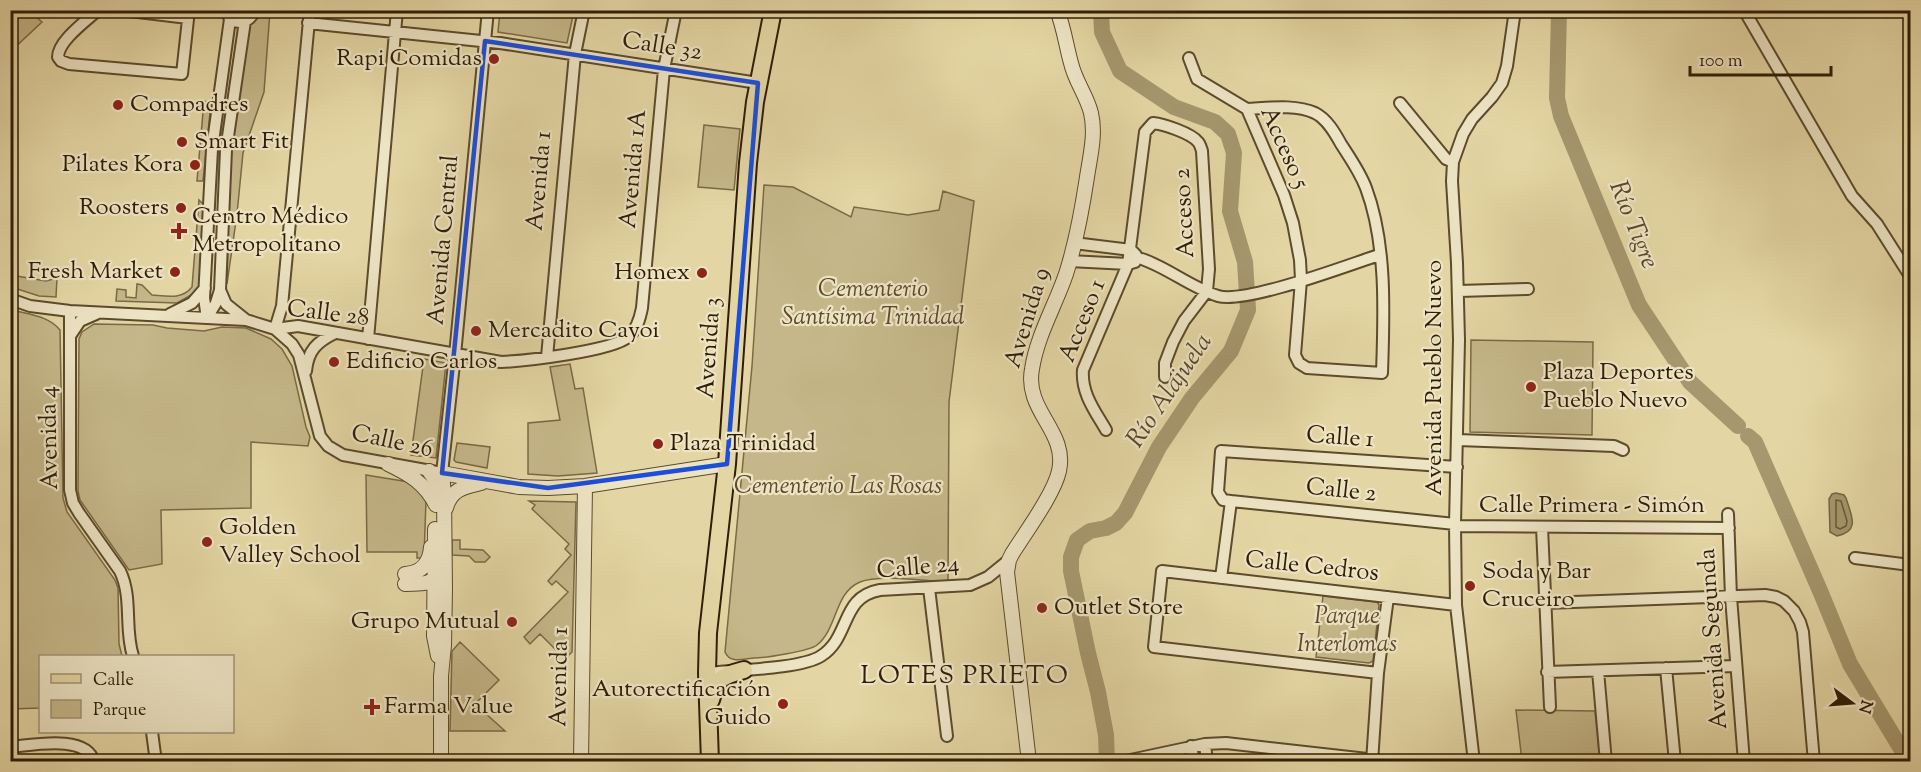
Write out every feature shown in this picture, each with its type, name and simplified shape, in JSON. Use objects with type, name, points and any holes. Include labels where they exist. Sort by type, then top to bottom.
[{"type":"main road","name":"Avenida 3","points":[[710,762],[707,715],[708,633],[727,464],[748,163],[758,83],[773,10]]},
{"type":"main road","points":[[708,633],[717,657],[725,665],[744,670]]},
{"type":"main road","points":[[707,715],[717,682],[728,674],[744,670]]},
{"type":"street","points":[[98,10],[63,42],[58,50],[58,57],[61,61],[69,64],[183,74],[189,14],[121,10]]},
{"type":"street","points":[[207,318],[205,287],[212,149],[228,15],[240,22],[253,16],[255,10]]},
{"type":"street","points":[[305,377],[295,349],[287,338],[274,329],[282,306],[310,10]]},
{"type":"street","points":[[368,339],[397,10]]},
{"type":"street","name":"Avenida Central","points":[[439,613],[435,580],[440,519],[436,505],[436,477],[455,355],[488,10]]},
{"type":"street","name":"Avenida 1","points":[[547,357],[575,54],[584,10]]},
{"type":"street","name":"Avenida 1A","points":[[634,330],[642,308],[664,69],[676,10]]},
{"type":"street","name":"Avenida Pueblo Nuevo","points":[[1474,762],[1456,605],[1459,291],[1452,181],[1453,162],[1463,134],[1472,119],[1502,83],[1507,66],[1515,10]]},
{"type":"street","points":[[1744,10],[1852,196],[1877,224],[1911,276]]},
{"type":"street","name":"Avenida 9","points":[[1029,762],[1007,572],[1009,560],[1050,493],[1060,469],[1059,446],[1036,404],[1030,382],[1034,357],[1069,261],[1079,226],[1093,125],[1089,105],[1072,69],[1058,14]]},
{"type":"street","points":[[207,318],[216,303],[220,290],[226,150],[245,21]]},
{"type":"street","name":"Calle 32","points":[[308,23],[485,41],[758,83]]},
{"type":"street","name":"Acceso 5","points":[[1189,58],[1197,79],[1247,109],[1284,195],[1293,223],[1301,280],[1295,355],[1299,363],[1307,368],[1382,373],[1384,304],[1379,255]]},
{"type":"street","points":[[222,78],[236,80]]},
{"type":"street","points":[[1400,103],[1446,159],[1453,162]]},
{"type":"street","points":[[1074,243],[1103,248],[1153,263],[1219,296],[1234,296],[1268,290],[1379,255],[1375,222],[1366,187],[1325,120],[1316,113],[1302,110],[1247,109]]},
{"type":"street","name":"Acceso 2","points":[[1130,257],[1145,132],[1153,123],[1161,124],[1191,137],[1198,142],[1202,151],[1209,269],[1207,291]]},
{"type":"street","points":[[1069,261],[1130,257]]},
{"type":"street","name":"Acceso 1","points":[[1106,430],[1084,391],[1083,370],[1130,257]]},
{"type":"street","points":[[166,315],[192,303],[205,287]]},
{"type":"street","points":[[1459,291],[1528,289]]},
{"type":"street","points":[[220,290],[226,304],[246,320]]},
{"type":"street","points":[[1165,377],[1165,363],[1173,342],[1184,321],[1207,291]]},
{"type":"street","name":"Calle 28","points":[[10,300],[70,311],[246,320],[274,329],[298,326],[501,362],[611,346],[629,336],[634,330]]},
{"type":"street","points":[[46,308],[61,319],[70,336],[80,321],[100,312]]},
{"type":"street","name":"Avenida 4","points":[[70,311],[70,490],[73,503],[125,581],[133,655]]},
{"type":"street","points":[[305,377],[311,350],[321,340],[335,333]]},
{"type":"street","name":"Calle 26","points":[[305,377],[320,436],[335,451],[351,458],[388,464],[436,477]]},
{"type":"street","points":[[1458,440],[1614,446],[1623,450]]},
{"type":"street","name":"Calle 1","points":[[1227,500],[1218,492],[1221,451],[1457,467]]},
{"type":"street","points":[[388,464],[408,473],[420,482],[436,505]]},
{"type":"street","points":[[405,581],[430,583],[440,572],[440,495],[436,477],[533,488],[585,486],[727,464]]},
{"type":"street","name":"Avenida Central","points":[[436,477],[440,519],[439,613],[434,636],[441,651],[441,762]]},
{"type":"street","points":[[405,581],[426,564],[431,551],[431,528],[440,519],[453,493],[466,486],[488,482]]},
{"type":"street","name":"Avenida 1","points":[[581,762],[585,486]]},
{"type":"street","points":[[1221,578],[1227,500]]},
{"type":"street","name":"Calle 2","points":[[1227,500],[1455,525]]},
{"type":"street","name":"Avenida Segunda","points":[[1728,514],[1731,597],[1744,762]]},
{"type":"street","name":"Calle Primera - Simón","points":[[1455,525],[1728,528]]},
{"type":"street","points":[[1542,527],[1550,707]]},
{"type":"street","points":[[1855,558],[1911,566]]},
{"type":"street","name":"Calle 24","points":[[987,578],[1009,560]]},
{"type":"street","name":"Calle Cedros","points":[[1377,673],[1154,647],[1162,572],[1456,605]]},
{"type":"street","name":"Calle 24","points":[[707,673],[806,662],[821,656],[838,638],[850,609],[857,599],[867,593],[880,590],[964,587],[995,576],[999,577],[1008,588]]},
{"type":"street","points":[[405,581],[423,594],[428,601],[430,633],[441,651]]},
{"type":"street","points":[[929,588],[947,736]]},
{"type":"street","points":[[1372,760],[1377,673],[1388,597]]},
{"type":"street","points":[[1546,603],[1776,597],[1794,611],[1803,632],[1814,762]]},
{"type":"street","points":[[1547,672],[1736,666]]},
{"type":"street","points":[[1666,668],[1675,762]]},
{"type":"street","points":[[1598,671],[1606,762]]},
{"type":"street","points":[[152,733],[156,762]]},
{"type":"street","points":[[1126,761],[1191,746],[1226,742],[1394,762]]},
{"type":"street","points":[[10,747],[69,744],[87,750],[94,762]]},
{"type":"street","points":[[1204,744],[1207,762]]},
{"type":"street","points":[[1191,746],[1194,762]]},
{"type":"street","points":[[1294,750],[1296,762]]},
{"type":"highlighted area","points":[[485,41],[758,83],[727,464],[548,488],[442,473]]},
{"type":"green space","points":[[10,11],[21,15],[29,11],[42,22],[11,51]]},
{"type":"green space","points":[[259,11],[270,11],[264,92],[243,153],[227,284],[230,145],[248,25],[255,20]]},
{"type":"green space","points":[[500,11],[574,11],[567,43],[498,32]]},
{"type":"green space","points":[[204,101],[211,103],[203,181],[197,181]]},
{"type":"green space","points":[[704,125],[740,129],[734,190],[698,187]]},
{"type":"green space","points":[[764,185],[793,187],[851,217],[854,207],[908,215],[939,210],[943,191],[974,201],[949,402],[948,582],[879,578],[860,582],[845,594],[829,630],[817,645],[787,654],[737,660],[727,656],[725,652],[752,366]]},
{"type":"green space","points":[[199,200],[203,204],[201,279],[198,288],[193,294],[177,303],[116,301],[117,289],[126,290],[126,297],[136,298],[137,284],[142,285],[152,295],[168,296],[179,296],[192,287]]},
{"type":"green space","points":[[11,275],[46,281],[57,278],[56,297],[39,296],[11,287]]},
{"type":"green space","points":[[10,309],[44,318],[60,330],[63,498],[67,512],[115,580],[118,588],[119,644],[122,655],[39,655],[39,708],[11,709]]},
{"type":"green space","points":[[94,324],[153,325],[204,331],[222,327],[246,328],[271,339],[282,349],[292,366],[310,437],[308,446],[251,442],[251,508],[161,510],[162,564],[129,570],[80,500],[78,491],[79,339],[82,332]]},
{"type":"green space","name":"Plaza Deportes Pueblo Nuevo","points":[[1471,340],[1593,342],[1592,435],[1470,432]]},
{"type":"green space","points":[[424,359],[446,363],[436,458],[411,455]]},
{"type":"green space","points":[[570,364],[575,389],[583,388],[597,473],[558,476],[528,474],[528,423],[560,420],[550,367]]},
{"type":"green space","points":[[457,443],[490,447],[487,468],[456,462],[454,460]]},
{"type":"green space","points":[[366,475],[409,482],[417,487],[426,500],[424,558],[417,558],[417,552],[367,552]]},
{"type":"green space","points":[[529,501],[576,502],[572,652],[565,659],[540,634],[530,644],[524,637],[568,592],[556,581],[552,585],[548,581],[571,555],[565,549],[569,544],[532,509],[535,505]]},
{"type":"green space","points":[[452,540],[460,540],[460,549],[483,550],[490,557],[485,562],[475,562],[469,556],[452,555]]},
{"type":"green space","name":"Parque Interlomas","points":[[1323,596],[1377,602],[1379,605],[1373,661],[1369,663],[1316,657]]},
{"type":"green space","points":[[460,642],[499,680],[475,704],[505,731],[450,731],[452,651]]},
{"type":"green space","points":[[1516,710],[1595,711],[1600,761],[1522,761]]},
{"type":"water","points":[[1832,494],[1844,495],[1852,516],[1852,526],[1849,530],[1837,536],[1830,532],[1829,499]]},
{"type":"waterway","name":"Río Alajuela","points":[[1101,10],[1102,32],[1120,71],[1174,107],[1215,122],[1228,134],[1234,153],[1230,211],[1245,262],[1248,310],[1231,351],[1192,398],[1159,447],[1125,513],[1116,523],[1106,528],[1090,531],[1077,540],[1071,557],[1071,571],[1106,735],[1107,762]]},
{"type":"waterway","name":"Río Tigre","points":[[1559,10],[1557,98],[1561,116],[1639,305],[1690,382],[1738,426]]},
{"type":"waterway","name":"Río Tigre","points":[[1748,436],[1755,442],[1850,664],[1909,762]]},
{"type":"place","name":"Rapi Comidas","points":[[494,59]]},
{"type":"place","name":"Compadres","points":[[118,105]]},
{"type":"place","name":"Smart Fit","points":[[182,142]]},
{"type":"place","name":"Pilates Kora","points":[[195,165]]},
{"type":"place","name":"Roosters","points":[[181,208]]},
{"type":"place","name":"Centro Médico Metropolitano","points":[[179,231]]},
{"type":"place","name":"Fresh Market","points":[[175,272]]},
{"type":"place","name":"Homex","points":[[702,273]]},
{"type":"place","name":"Mercadito Cayoi","points":[[476,331]]},
{"type":"place","name":"Edificio Carlos","points":[[334,362]]},
{"type":"place","name":"Plaza Deportes Pueblo Nuevo","points":[[1531,387]]},
{"type":"place","name":"Plaza Trinidad","points":[[658,444]]},
{"type":"place","name":"Golden Valley School","points":[[207,542]]},
{"type":"place","name":"Soda y Bar Cruceiro","points":[[1470,586]]},
{"type":"place","name":"Outlet Store","points":[[1042,608]]},
{"type":"place","name":"Grupo Mutual","points":[[512,622]]},
{"type":"place","name":"Autorectificación Guido","points":[[783,704]]},
{"type":"place","name":"Farma Value","points":[[372,707]]},
{"type":"district","name":"LOTES PRIETO","points":[[965,676]]},
{"type":"park label","name":"Cementerio Santísima Trinidad","points":[[873,304]]},
{"type":"park label","name":"Cementerio Las Rosas","points":[[838,487]]}]
